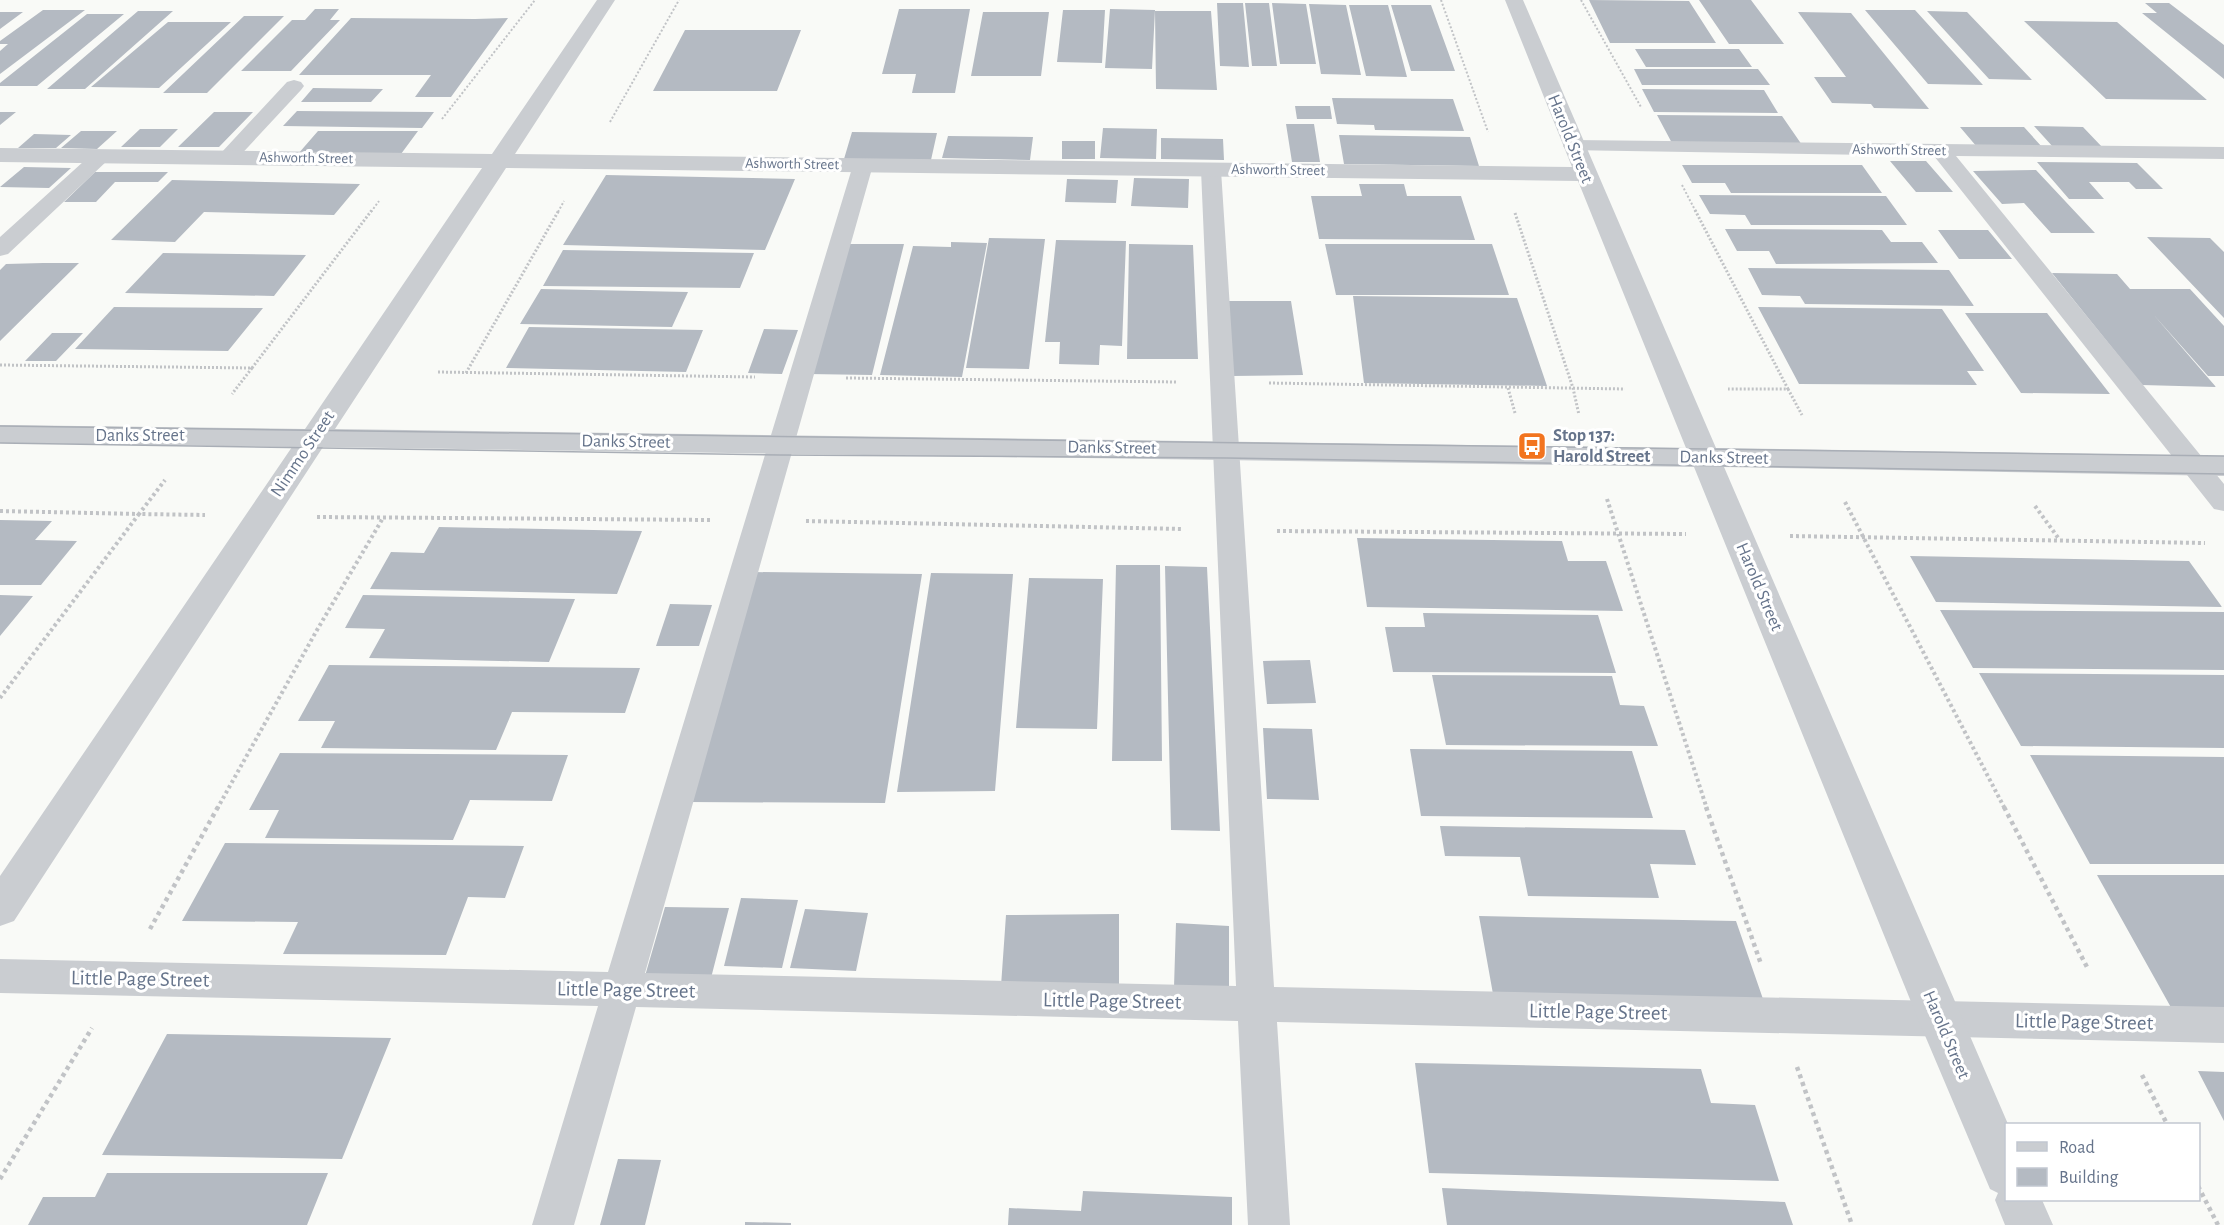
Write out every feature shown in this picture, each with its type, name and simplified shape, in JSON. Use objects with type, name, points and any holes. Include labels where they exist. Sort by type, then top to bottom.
[{"type":"street","name":"Nimmo Street","points":[[0,909],[606,0]]},
{"type":"street","name":"Harold Street","points":[[1514,0],[1939,1019],[2005,1168]]},
{"type":"street","name":"Ashworth Street","points":[[0,155],[1211,170],[1579,160]]},
{"type":"street","name":"Danks Street","points":[[0,434],[2224,466]]},
{"type":"street","points":[[2018,1201],[2029,1225]]},
{"type":"lane","points":[[228,158],[294,86]]},
{"type":"lane","name":"Ashworth Street","points":[[1579,160],[1663,147],[2224,153]]},
{"type":"lane","points":[[1940,150],[2224,502]]},
{"type":"lane","points":[[0,249],[101,156]]},
{"type":"lane","points":[[553,1225],[863,165]]},
{"type":"lane","points":[[1211,170],[1269,1225]]},
{"type":"lane","name":"Little Page Street","points":[[0,976],[2224,1024]]},
{"type":"path","points":[[1581,0],[1663,147],[2166,1123]]},
{"type":"path","points":[[438,372],[1788,389]]},
{"type":"path","points":[[1573,388],[1579,415]]},
{"type":"path","points":[[2029,497],[2059,540]]},
{"type":"path","points":[[0,1179],[123,978],[317,630],[383,518]]},
{"type":"path","points":[[1852,1225],[1708,813],[1618,534],[1738,534],[2212,543]]},
{"type":"path","points":[[2200,1188],[2218,1225]]},
{"type":"building","points":[[1589,0],[1689,1],[1716,43],[1610,43]]},
{"type":"building","points":[[1699,0],[1751,0],[1784,44],[1729,44]]},
{"type":"building","points":[[1217,3],[1243,3],[1249,67],[1220,66]]},
{"type":"building","points":[[1245,3],[1269,3],[1277,66],[1252,66]]},
{"type":"building","points":[[1272,3],[1306,4],[1316,64],[1280,64]]},
{"type":"building","points":[[2145,3],[2169,3],[2224,45],[2224,79],[2142,13],[2157,13]]},
{"type":"building","points":[[1309,4],[1346,5],[1361,75],[1321,74]]},
{"type":"building","points":[[1349,5],[1388,5],[1407,77],[1366,76]]},
{"type":"building","points":[[1391,5],[1431,5],[1455,71],[1411,71]]},
{"type":"building","points":[[315,9],[339,9],[330,20],[340,20],[291,71],[241,71],[292,20],[305,20]]},
{"type":"building","points":[[899,9],[970,9],[955,93],[912,93],[916,74],[882,74]]},
{"type":"building","points":[[1110,9],[1155,10],[1152,69],[1105,68]]},
{"type":"building","points":[[43,10],[85,10],[0,74],[0,51],[8,44],[0,44],[0,41]]},
{"type":"building","points":[[1063,10],[1105,10],[1102,63],[1057,62]]},
{"type":"building","points":[[1865,10],[1915,10],[1983,85],[1928,84]]},
{"type":"building","points":[[138,11],[173,11],[85,89],[47,89]]},
{"type":"building","points":[[1155,11],[1211,11],[1217,90],[1156,89]]},
{"type":"building","points":[[1927,11],[1967,12],[2032,80],[1989,79]]},
{"type":"building","points":[[0,12],[23,12],[0,29]]},
{"type":"building","points":[[983,12],[1049,12],[1041,76],[971,76]]},
{"type":"building","points":[[1798,12],[1851,13],[1929,109],[1874,108],[1871,104],[1832,103],[1814,77],[1846,77]]},
{"type":"building","points":[[87,14],[124,14],[37,86],[0,86],[0,83]]},
{"type":"building","points":[[244,16],[284,16],[207,93],[163,93]]},
{"type":"building","points":[[351,18],[508,18],[451,97],[415,97],[431,75],[299,75]]},
{"type":"building","points":[[2024,21],[2117,22],[2207,100],[2106,99]]},
{"type":"building","points":[[168,22],[231,22],[159,88],[91,87]]},
{"type":"building","points":[[685,30],[801,30],[777,91],[653,91]]},
{"type":"building","points":[[1635,49],[1739,49],[1752,67],[1646,67]]},
{"type":"building","points":[[1634,69],[1758,69],[1770,85],[1642,85]]},
{"type":"building","points":[[313,88],[383,89],[371,102],[301,102]]},
{"type":"building","points":[[1642,89],[1764,90],[1778,113],[1654,112]]},
{"type":"building","points":[[1332,98],[1453,99],[1464,131],[1375,130],[1374,125],[1337,124]]},
{"type":"building","points":[[1295,106],[1330,106],[1332,119],[1297,119]]},
{"type":"building","points":[[297,111],[434,112],[422,128],[283,126]]},
{"type":"building","points":[[0,112],[16,112],[0,125]]},
{"type":"building","points":[[214,112],[253,112],[219,147],[178,147]]},
{"type":"building","points":[[1657,115],[1782,116],[1802,145],[1673,145]]},
{"type":"building","points":[[1286,124],[1314,124],[1320,162],[1292,162]]},
{"type":"building","points":[[2034,126],[2083,127],[2103,148],[2053,147]]},
{"type":"building","points":[[1960,127],[2024,127],[2042,147],[1977,147]]},
{"type":"building","points":[[1103,128],[1157,129],[1156,159],[1100,158]]},
{"type":"building","points":[[140,129],[178,129],[160,147],[121,147]]},
{"type":"building","points":[[81,131],[117,131],[97,149],[61,148]]},
{"type":"building","points":[[318,131],[418,131],[401,154],[298,154]]},
{"type":"building","points":[[852,132],[937,133],[931,160],[844,159]]},
{"type":"building","points":[[34,134],[71,135],[56,148],[18,148]]},
{"type":"building","points":[[1339,135],[1470,137],[1479,166],[1344,164]]},
{"type":"building","points":[[948,136],[1033,137],[1030,160],[942,158]]},
{"type":"building","points":[[1161,138],[1223,139],[1224,160],[1161,159]]},
{"type":"building","points":[[1062,141],[1095,141],[1095,159],[1062,159]]},
{"type":"building","points":[[1890,161],[1926,161],[1953,192],[1916,192]]},
{"type":"building","points":[[2037,162],[2137,163],[2163,189],[2136,189],[2129,182],[2089,182],[2104,199],[2069,199]]},
{"type":"building","points":[[1682,165],[1862,165],[1882,193],[1731,193],[1725,183],[1692,183]]},
{"type":"building","points":[[24,167],[71,168],[49,188],[0,187]]},
{"type":"building","points":[[2036,170],[2095,233],[2051,233],[2024,203],[2002,204],[1973,171]]},
{"type":"building","points":[[95,172],[168,172],[158,182],[115,182],[96,202],[64,202]]},
{"type":"building","points":[[606,175],[795,179],[765,250],[563,245]]},
{"type":"building","points":[[1134,178],[1189,179],[1188,208],[1131,206]]},
{"type":"building","points":[[1067,179],[1118,180],[1116,203],[1065,202]]},
{"type":"building","points":[[172,180],[360,184],[334,215],[204,212],[175,242],[111,240]]},
{"type":"building","points":[[1359,184],[1404,184],[1407,196],[1461,196],[1475,240],[1319,239],[1311,196],[1362,196]]},
{"type":"building","points":[[1699,195],[1886,196],[1907,225],[1751,225],[1745,215],[1710,214]]},
{"type":"building","points":[[1725,229],[1882,230],[1891,242],[1922,242],[1938,263],[1776,264],[1769,251],[1737,251]]},
{"type":"building","points":[[1938,230],[1988,230],[2012,259],[1959,259]]},
{"type":"building","points":[[2147,237],[2210,238],[2224,252],[2224,318]]},
{"type":"building","points":[[989,238],[1045,239],[1029,369],[966,368]]},
{"type":"building","points":[[1056,240],[1126,241],[1122,346],[1100,345],[1099,365],[1059,364],[1060,342],[1045,342]]},
{"type":"building","points":[[951,242],[987,243],[962,377],[880,375],[913,246],[951,247]]},
{"type":"building","points":[[847,244],[904,244],[872,375],[808,374]]},
{"type":"building","points":[[1129,244],[1193,245],[1198,359],[1127,359]]},
{"type":"building","points":[[1325,244],[1492,244],[1509,295],[1336,295]]},
{"type":"building","points":[[563,250],[754,253],[740,288],[543,286]]},
{"type":"building","points":[[163,253],[306,255],[274,296],[125,293]]},
{"type":"building","points":[[79,263],[0,341],[0,270],[6,264]]},
{"type":"building","points":[[1748,268],[1949,270],[1974,306],[1805,304],[1800,296],[1762,295]]},
{"type":"building","points":[[2052,273],[2117,274],[2130,289],[2190,289],[2224,326],[2224,376],[2208,376],[2153,314],[2216,387],[2142,385]]},
{"type":"building","points":[[541,289],[688,292],[672,327],[520,324]]},
{"type":"building","points":[[1353,296],[1517,298],[1547,386],[1364,383]]},
{"type":"building","points":[[1225,301],[1291,301],[1303,375],[1232,376]]},
{"type":"building","points":[[114,307],[263,308],[228,351],[75,349]]},
{"type":"building","points":[[1758,307],[1942,309],[1984,371],[1967,371],[1977,385],[1799,384]]},
{"type":"building","points":[[1965,313],[2047,313],[2110,394],[2021,393]]},
{"type":"building","points":[[529,327],[703,330],[686,372],[506,368]]},
{"type":"building","points":[[764,329],[798,330],[782,374],[748,373]]},
{"type":"building","points":[[52,333],[83,333],[56,361],[25,361]]},
{"type":"building","points":[[0,520],[52,521],[35,540],[77,541],[41,585],[0,585]]},
{"type":"building","points":[[439,527],[642,531],[617,594],[370,589],[391,552],[424,553]]},
{"type":"building","points":[[1357,538],[1562,541],[1568,561],[1606,561],[1623,611],[1367,607]]},
{"type":"building","points":[[1910,556],[2189,561],[2222,607],[1936,602]]},
{"type":"building","points":[[1116,565],[1160,565],[1162,761],[1112,761]]},
{"type":"building","points":[[1165,566],[1207,567],[1220,831],[1171,830]]},
{"type":"building","points":[[753,572],[922,574],[885,803],[689,802]]},
{"type":"building","points":[[931,573],[1013,574],[995,791],[897,792]]},
{"type":"building","points":[[1029,578],[1103,579],[1097,729],[1016,728]]},
{"type":"building","points":[[0,595],[33,596],[0,636]]},
{"type":"building","points":[[363,595],[575,599],[549,662],[369,658],[385,629],[345,628]]},
{"type":"building","points":[[670,604],[712,605],[699,646],[656,646]]},
{"type":"building","points":[[1940,610],[2224,612],[2224,670],[1973,668]]},
{"type":"building","points":[[1423,613],[1598,615],[1616,673],[1393,672],[1385,627],[1425,627]]},
{"type":"building","points":[[1310,660],[1316,703],[1267,704],[1263,661]]},
{"type":"building","points":[[329,665],[640,668],[625,713],[512,712],[496,750],[321,748],[335,721],[298,721]]},
{"type":"building","points":[[1979,673],[2224,675],[2224,748],[2021,746]]},
{"type":"building","points":[[1432,675],[1612,676],[1620,705],[1644,706],[1658,746],[1446,745]]},
{"type":"building","points":[[1263,728],[1312,729],[1319,800],[1267,799]]},
{"type":"building","points":[[1410,749],[1632,751],[1653,818],[1421,816]]},
{"type":"building","points":[[280,753],[568,755],[552,801],[470,800],[453,840],[265,838],[279,810],[249,810]]},
{"type":"building","points":[[2030,755],[2224,757],[2224,864],[2090,864]]},
{"type":"building","points":[[1440,826],[1685,830],[1696,865],[1650,864],[1659,898],[1528,896],[1520,857],[1445,856]]},
{"type":"building","points":[[225,843],[524,846],[505,898],[468,897],[446,955],[283,954],[298,922],[182,921]]},
{"type":"building","points":[[2097,875],[2224,875],[2224,1020],[2178,1020]]},
{"type":"building","points":[[741,898],[798,900],[782,968],[724,966]]},
{"type":"building","points":[[665,907],[729,908],[711,978],[645,976]]},
{"type":"building","points":[[805,909],[868,913],[856,971],[790,968]]},
{"type":"building","points":[[1119,914],[1119,986],[1001,986],[1006,915]]},
{"type":"building","points":[[1479,916],[1736,921],[1763,999],[1493,994]]},
{"type":"building","points":[[1176,923],[1229,926],[1229,990],[1174,987]]},
{"type":"building","points":[[167,1034],[391,1038],[342,1159],[102,1155]]},
{"type":"building","points":[[1415,1063],[1701,1069],[1711,1103],[1755,1105],[1779,1181],[1429,1173]]},
{"type":"building","points":[[2198,1071],[2224,1072],[2224,1121]]},
{"type":"building","points":[[618,1159],[661,1160],[645,1225],[600,1225]]},
{"type":"building","points":[[107,1173],[328,1173],[307,1225],[28,1225],[43,1197],[95,1197]]},
{"type":"building","points":[[1442,1188],[1785,1202],[1793,1225],[1447,1225]]},
{"type":"building","points":[[1083,1191],[1232,1197],[1232,1225],[1008,1225],[1009,1208],[1081,1211]]},
{"type":"building","points":[[745,1222],[791,1223],[791,1225],[745,1225]]},
{"type":"tram line","points":[[0,426],[2224,456]]},
{"type":"tram line","points":[[0,443],[780,455],[1227,458],[2224,474]]},
{"type":"place","name":"Stop 137: Harold Street","points":[[1532,446]]}]
